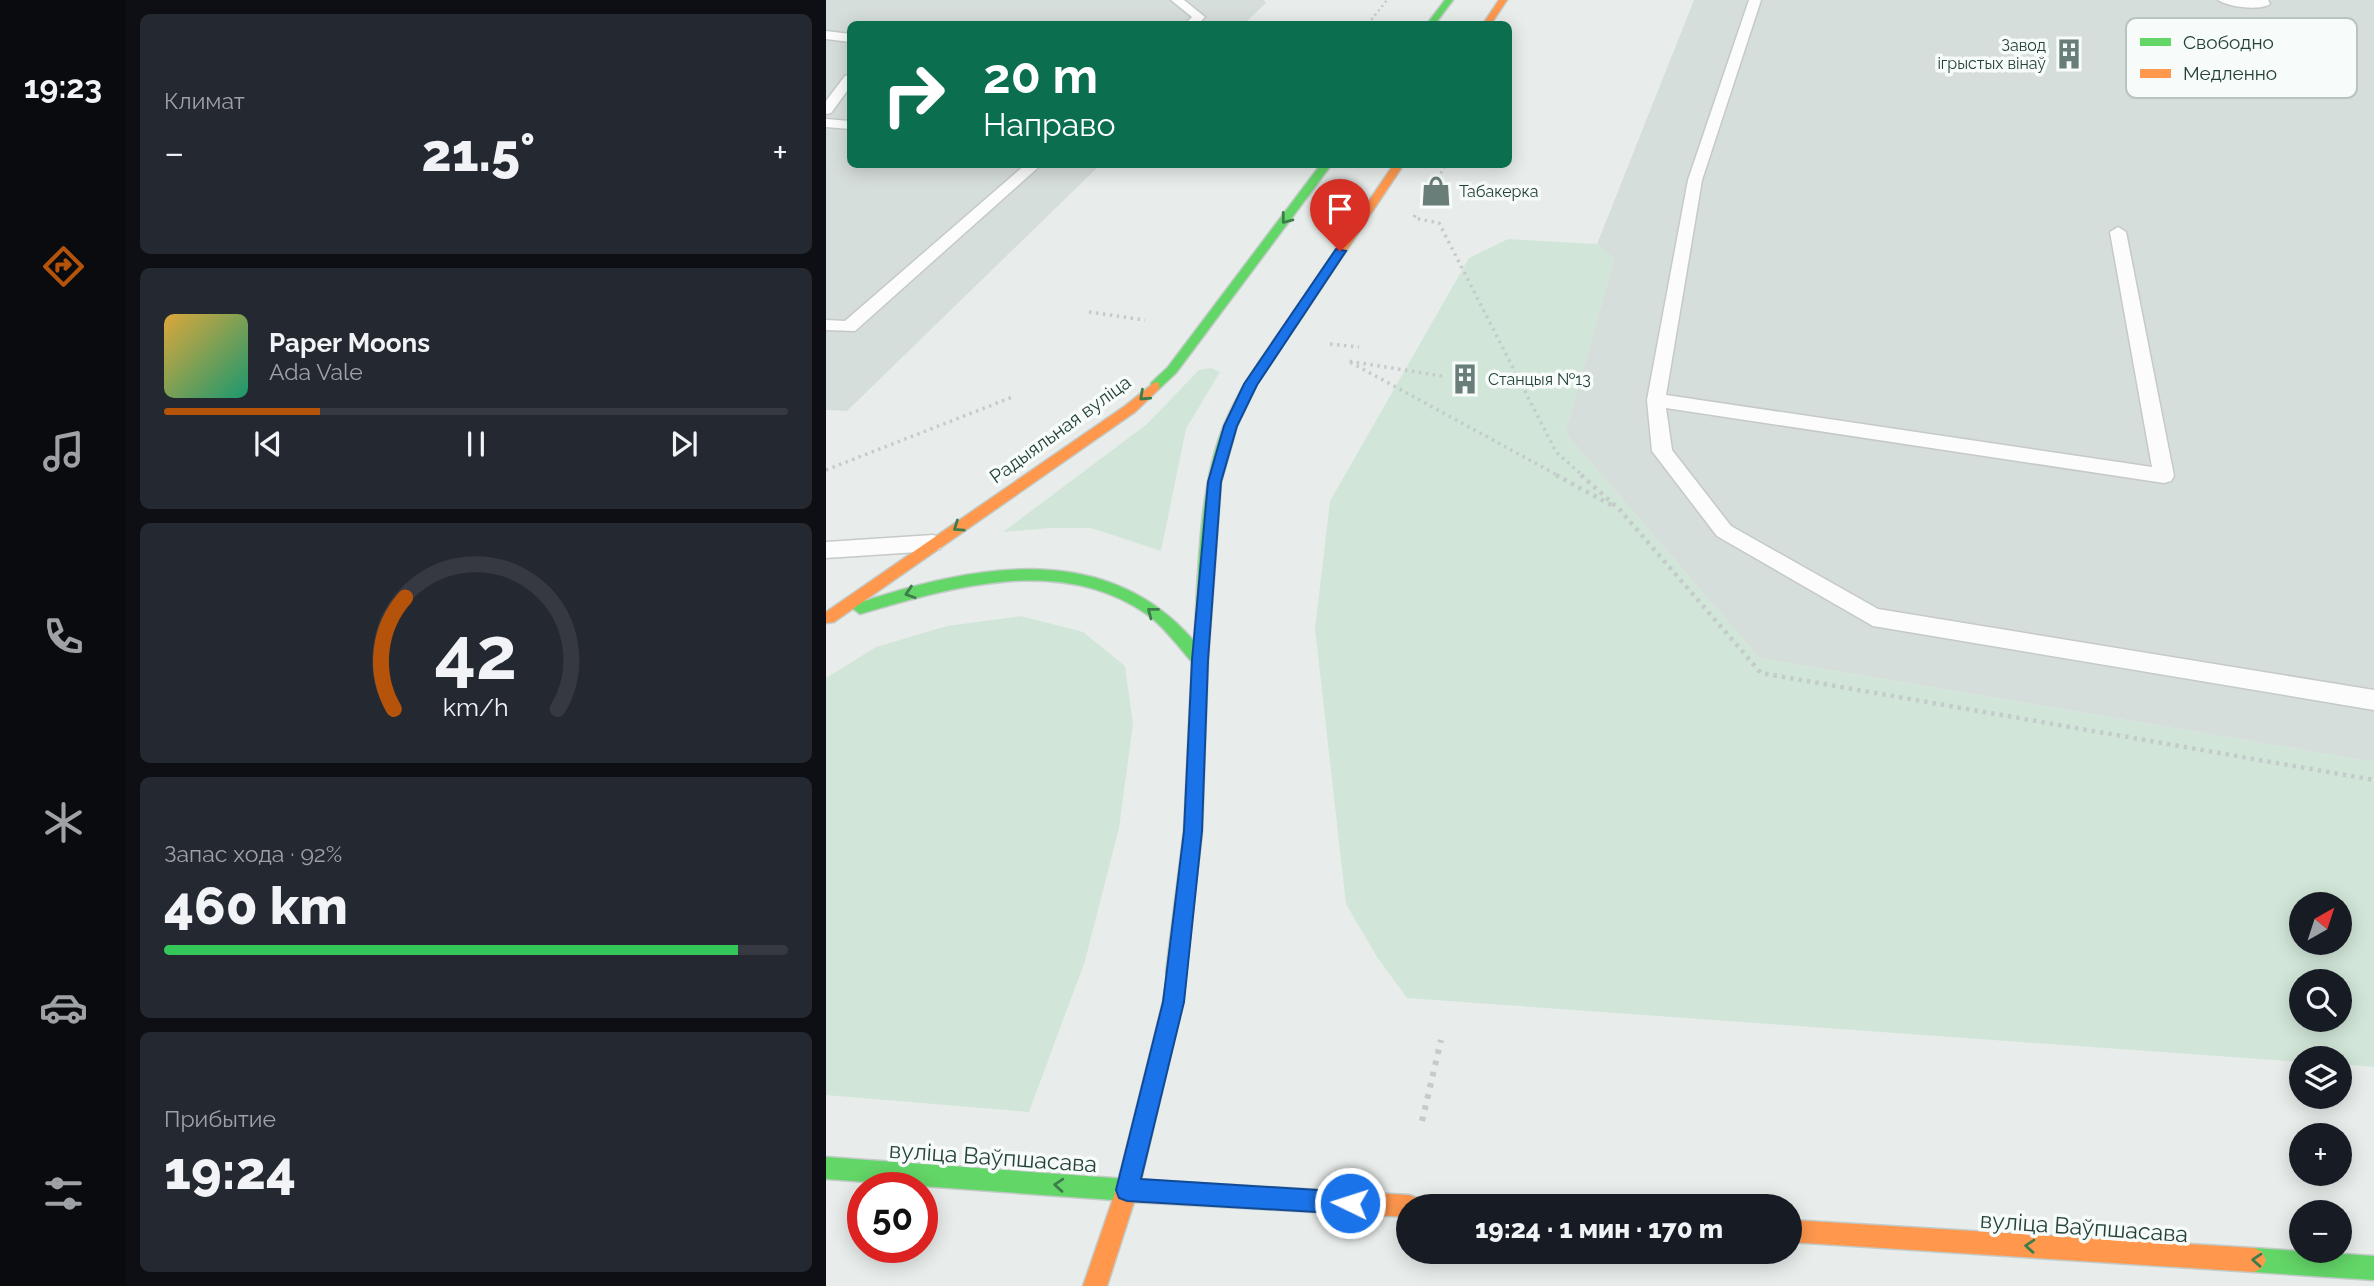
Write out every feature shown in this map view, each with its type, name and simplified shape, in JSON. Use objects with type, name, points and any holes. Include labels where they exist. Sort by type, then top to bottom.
[{"type":"main road","points":[[1433,21],[1449,0]]},
{"type":"main road","points":[[1489,21],[1503,0]]},
{"type":"main road","name":"Радыяльная вуліца","points":[[828,619],[933,543],[1130,409],[1172,370],[1324,168]]},
{"type":"main road","points":[[1095,1286],[1127,1190],[1173,1002],[1193,831],[1200,660],[1214,482],[1230,426],[1251,384],[1396,168]]},
{"type":"main road","points":[[828,619],[947,583],[982,576],[1042,574],[1106,585],[1151,609],[1200,660]]},
{"type":"main road","name":"вуліца Ваўпшасава","points":[[826,1168],[1127,1190],[1396,1205]]},
{"type":"main road","name":"вуліца Ваўпшасава","points":[[1802,1232],[2374,1268]]},
{"type":"lane","points":[[1177,0],[1199,17],[1194,21]]},
{"type":"lane","points":[[1755,0],[1695,180],[1656,400],[1662,452],[1724,531],[1873,617],[2374,700]]},
{"type":"lane","points":[[2224,0],[2264,4],[2262,0]]},
{"type":"lane","points":[[826,35],[847,38]]},
{"type":"lane","points":[[826,110],[847,83]]},
{"type":"lane","points":[[826,123],[847,125]]},
{"type":"lane","points":[[826,324],[849,327],[1030,168]]},
{"type":"lane","points":[[1656,400],[2164,476],[2119,232]]},
{"type":"lane","points":[[826,550],[933,543]]},
{"type":"path","points":[[1370,21],[1387,0]]},
{"type":"path","points":[[1433,186],[1444,168]]},
{"type":"path","points":[[1420,207],[1413,218],[1439,223]]},
{"type":"path","points":[[1088,312],[1145,320]]},
{"type":"path","points":[[1442,376],[1348,361],[1620,510]]},
{"type":"path","points":[[826,470],[1015,396]]},
{"type":"path","points":[[1422,1121],[1441,1040]]},
{"type":"shaded area","points":[[826,0],[1264,0],[1266,3],[1247,21],[847,21],[847,168],[1097,168],[847,411],[826,410]]},
{"type":"shaded area","name":"Завод ігрыстых вінаў","points":[[1694,0],[2374,0],[2374,762],[1759,658],[1565,433],[1614,259],[1597,244]]},
{"type":"green space","points":[[1508,239],[1597,244],[1614,259],[1565,433],[1759,658],[2374,762],[2374,1067],[2352,1065],[2352,1046],[2289,1046],[2289,1061],[1407,998],[1377,957],[1346,904],[1315,629],[1330,501],[1469,258]]},
{"type":"green space","points":[[1211,368],[1220,372],[1186,429],[1161,551],[1091,528],[1003,532],[1147,424],[1199,370]]},
{"type":"green space","points":[[1021,616],[1083,632],[1125,666],[1133,724],[1119,828],[1085,961],[1029,1112],[826,1095],[826,678],[876,647],[947,626]]},
{"type":"traffic: fast","points":[[1433,21],[1449,0]]},
{"type":"traffic: fast","points":[[1155,386],[1172,370],[1324,168]]},
{"type":"traffic: fast","points":[[1176,972],[1193,831],[1200,660],[1214,482],[1230,426],[1251,384],[1298,314]]},
{"type":"traffic: fast","points":[[860,608],[970,580],[1009,575],[1083,579],[1119,591],[1152,610],[1172,627],[1200,660]]},
{"type":"traffic: fast","points":[[826,1168],[1127,1190]]},
{"type":"traffic: fast","points":[[2254,1260],[2374,1268]]},
{"type":"traffic: slow","points":[[1489,21],[1503,0]]},
{"type":"traffic: slow","points":[[1298,314],[1396,168]]},
{"type":"traffic: slow","points":[[829,618],[1130,409],[1155,386]]},
{"type":"traffic: slow","points":[[1095,1286],[1127,1190],[1173,1002],[1176,972]]},
{"type":"traffic: slow","points":[[1127,1190],[1396,1205]]},
{"type":"traffic: slow","points":[[1802,1232],[2254,1260]]},
{"type":"place","name":"Завод ігрыстых вінаў","points":[[2069,54]]},
{"type":"place","name":"Табакерка","points":[[1436,191]]},
{"type":"place","name":"Станцыя №13","points":[[1465,379]]},
{"type":"route","points":[[1340,251],[1251,384],[1230,426],[1214,482],[1200,660],[1193,831],[1173,1002],[1127,1190],[1350,1203]]}]
